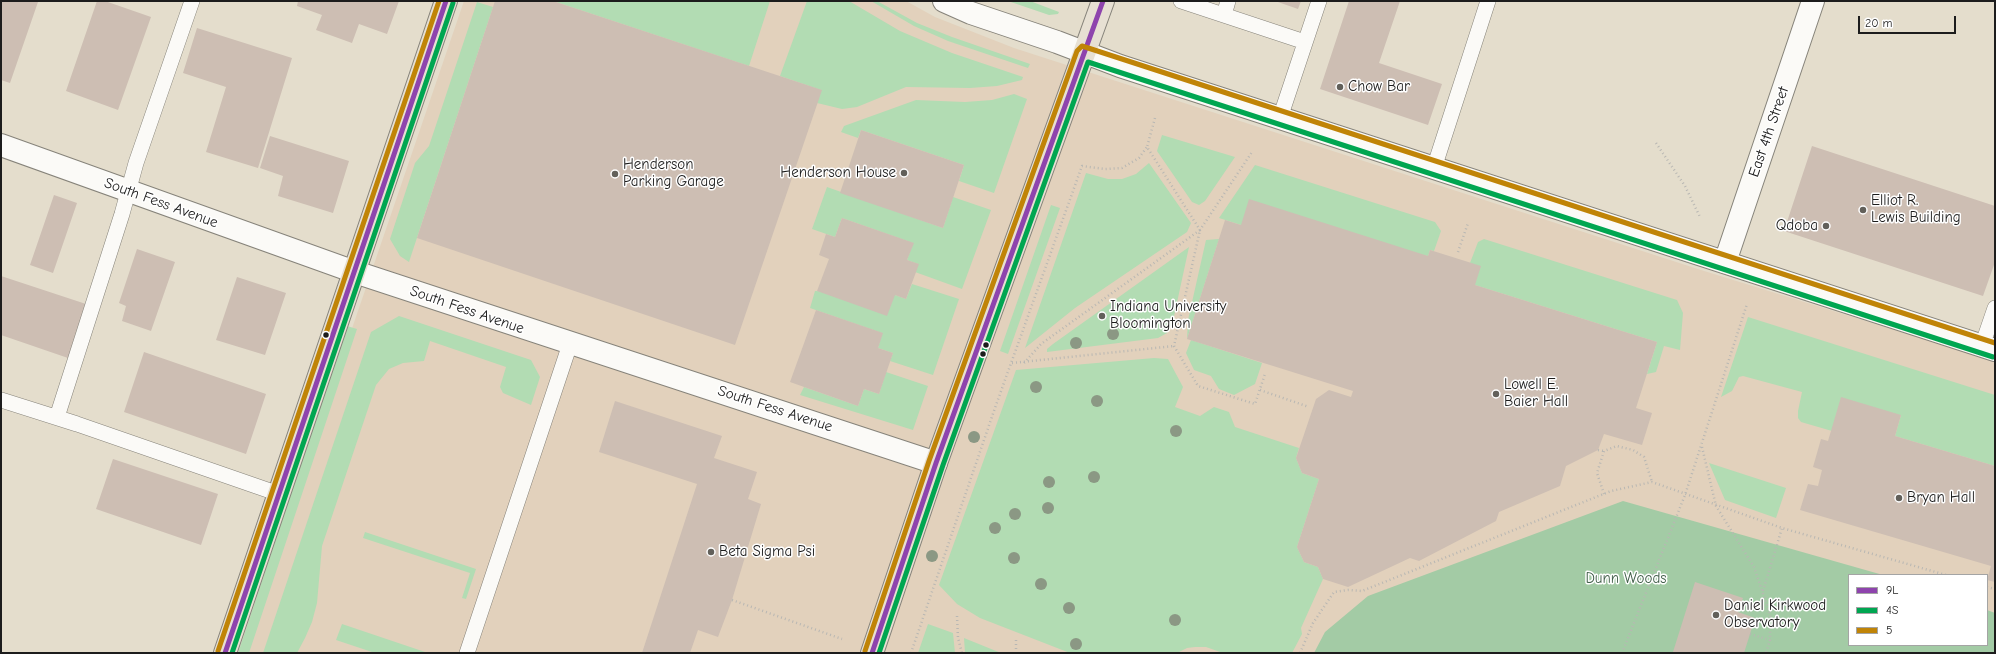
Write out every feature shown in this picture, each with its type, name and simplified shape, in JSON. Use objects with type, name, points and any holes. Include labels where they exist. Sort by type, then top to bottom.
[{"type":"main road","points":[[225,653],[446,1]]},
{"type":"main road","points":[[872,653],[936,463],[1103,1]]},
{"type":"street","points":[[944,1],[971,13],[1084,53],[1988,348]]},
{"type":"street","name":"East 4th Street","points":[[1725,262],[1813,1]]},
{"type":"street","name":"South Fess Avenue","points":[[1,145],[355,272],[570,344],[673,375],[936,463]]},
{"type":"lane","points":[[56,418],[136,163],[192,1]]},
{"type":"lane","points":[[1280,118],[1319,1]]},
{"type":"lane","points":[[1434,168],[1488,1]]},
{"type":"lane","points":[[1186,2],[1226,8],[1305,42]]},
{"type":"lane","points":[[1988,348],[1995,308]]},
{"type":"lane","points":[[466,653],[570,344]]},
{"type":"lane","points":[[1,400],[278,494]]},
{"type":"path","points":[[911,653],[993,412],[1082,166],[1105,169],[1122,168],[1139,158],[1147,147],[1155,118]]},
{"type":"path","points":[[1656,143],[1685,186],[1700,217]]},
{"type":"path","points":[[1147,147],[1200,230],[1174,346],[1198,386],[1255,404],[1265,374]]},
{"type":"path","points":[[1024,363],[1041,344],[1200,230],[1252,152]]},
{"type":"path","points":[[1458,252],[1468,223]]},
{"type":"path","points":[[1622,653],[1685,495],[1747,304]]},
{"type":"path","points":[[1012,363],[1024,363],[1174,346]]},
{"type":"path","points":[[1260,390],[1309,406]]},
{"type":"path","points":[[1598,450],[1604,452],[1617,446],[1633,450],[1644,457],[1652,482]]},
{"type":"path","points":[[1702,446],[1716,506],[1754,567],[1770,614],[1770,640],[1766,653]]},
{"type":"path","points":[[1604,452],[1597,473],[1604,494]]},
{"type":"path","points":[[1300,653],[1313,623],[1334,592],[1348,590],[1362,591],[1611,491],[1652,482],[1716,506],[1782,528],[1943,574]]},
{"type":"path","points":[[1763,592],[1782,528]]},
{"type":"path","points":[[732,600],[842,639]]},
{"type":"path","points":[[957,616],[958,638],[962,653]]},
{"type":"path","points":[[1750,634],[1770,640]]},
{"type":"path","points":[[1016,638],[1016,653]]},
{"type":"shaded area","name":"Indiana University Bloomington","points":[[464,1],[906,1],[935,17],[1014,48],[1701,270],[1995,361],[1995,653],[241,653]]},
{"type":"green space","points":[[553,1],[770,1],[749,66]]},
{"type":"green space","points":[[807,1],[849,1],[900,31],[952,53],[1023,77],[1022,80],[997,86],[970,88],[906,87],[857,107],[842,109],[817,103],[821,90],[780,76]]},
{"type":"green space","points":[[871,1],[877,1],[917,23],[952,37],[1030,64],[1028,68],[948,41],[914,26]]},
{"type":"green space","points":[[1008,1],[1030,1],[1059,12],[1058,14],[1049,15]]},
{"type":"green space","points":[[477,2],[493,7],[409,262],[400,256],[390,239],[415,163],[429,146]]},
{"type":"green space","points":[[1014,94],[1027,99],[994,193],[959,181],[964,165],[861,130],[858,138],[841,132],[844,126],[916,100],[965,102],[992,100]]},
{"type":"green space","points":[[1162,135],[1235,157],[1205,201],[1199,205],[1192,202],[1157,151]]},
{"type":"green space","points":[[1149,163],[1191,223],[1187,232],[1075,308],[1025,348],[1086,173],[1108,179],[1122,179],[1136,174]]},
{"type":"green space","points":[[1255,165],[1435,222],[1441,231],[1434,251],[1430,250],[1428,256],[1241,225],[1219,218]]},
{"type":"green space","points":[[827,187],[943,228],[953,197],[991,210],[962,289],[915,272],[918,264],[907,260],[913,243],[842,218],[835,237],[812,229]]},
{"type":"green space","points":[[1051,205],[1060,208],[1008,354],[1000,351]]},
{"type":"green space","points":[[1219,239],[1187,339],[1188,320],[1206,240]]},
{"type":"green space","points":[[1484,239],[1677,300],[1683,313],[1680,350],[1664,346],[1656,372],[1647,374],[1657,342],[1475,285],[1470,263],[1478,242]]},
{"type":"green space","points":[[1189,247],[1173,321],[1167,333],[1158,338],[1047,352],[1047,349],[1053,344]]},
{"type":"green space","points":[[912,284],[959,299],[933,375],[890,361],[893,353],[878,348],[882,333],[810,308],[815,291],[895,295],[906,299]]},
{"type":"green space","points":[[399,316],[531,360],[540,377],[531,405],[503,393],[500,387],[506,367],[430,341],[424,361],[403,363],[389,369],[376,385],[322,546],[317,603],[312,622],[305,638],[297,653],[263,653],[371,332]]},
{"type":"green space","points":[[1748,317],[1995,395],[1995,466],[1895,436],[1901,415],[1832,431],[1801,422],[1798,418],[1798,411],[1802,392],[1743,376],[1739,377],[1732,391],[1721,397]]},
{"type":"green space","points":[[347,326],[357,329],[249,653],[238,653]]},
{"type":"green space","points":[[1191,340],[1262,363],[1255,384],[1234,395],[1219,389],[1211,376],[1194,370],[1186,353]]},
{"type":"green space","points":[[1154,358],[1168,359],[1183,387],[1175,407],[1200,416],[1214,407],[1229,412],[1235,427],[1299,448],[1296,458],[1302,473],[1319,479],[1297,547],[1304,562],[1318,567],[1323,579],[1301,628],[1302,634],[1292,653],[1223,653],[1206,647],[1195,647],[1187,648],[1177,653],[1070,653],[980,618],[957,604],[939,585],[1016,370]]},
{"type":"green space","points":[[886,372],[928,386],[913,430],[800,395],[804,387],[858,406],[864,389],[879,394]]},
{"type":"green space","points":[[1709,463],[1786,488],[1776,518],[1725,500]]},
{"type":"green space","name":"Dunn Woods","points":[[1623,501],[1879,574],[1848,574],[1848,646],[1988,646],[1988,610],[1995,613],[1995,653],[1314,653],[1325,632],[1368,596]]},
{"type":"green space","points":[[365,532],[476,569],[466,599],[462,598],[470,573],[363,538]]},
{"type":"green space","points":[[342,624],[428,653],[375,653],[336,640]]},
{"type":"green space","points":[[928,624],[953,633],[955,653],[918,653]]},
{"type":"green space","points":[[964,638],[1001,653],[965,653]]},
{"type":"building","points":[[1,1],[38,2],[10,83],[1,80]]},
{"type":"building","points":[[97,1],[105,1],[151,17],[118,110],[66,91]]},
{"type":"building","points":[[298,1],[399,1],[387,34],[359,24],[352,43],[316,30],[322,15],[297,6]]},
{"type":"building","name":"Henderson Parking Garage","points":[[495,1],[553,1],[822,90],[735,345],[417,238]]},
{"type":"building","points":[[1275,1],[1301,1],[1298,9]]},
{"type":"building","points":[[1349,1],[1400,1],[1379,63],[1442,84],[1428,125],[1320,89]]},
{"type":"building","points":[[197,28],[292,58],[258,168],[206,152],[226,87],[183,73]]},
{"type":"building","name":"Henderson House","points":[[861,130],[964,165],[943,228],[840,193]]},
{"type":"building","points":[[270,136],[349,161],[333,213],[278,196],[283,176],[260,168]]},
{"type":"building","name":"Elliot R. Lewis Building","points":[[1812,146],[1995,206],[1995,262],[1983,296],[1784,231]]},
{"type":"building","points":[[54,195],[77,203],[53,273],[30,265]]},
{"type":"building","name":"Lowell E. Baier Hall","points":[[1249,199],[1428,256],[1430,250],[1481,266],[1475,285],[1657,342],[1636,408],[1652,413],[1642,445],[1604,434],[1598,450],[1566,466],[1560,486],[1499,512],[1496,521],[1419,561],[1410,558],[1348,587],[1323,579],[1318,567],[1304,562],[1297,547],[1319,479],[1302,473],[1296,458],[1316,399],[1329,390],[1351,397],[1353,391],[1187,339],[1225,220],[1241,225]]},
{"type":"building","points":[[842,218],[914,243],[907,260],[919,264],[906,299],[895,295],[887,316],[817,291],[829,259],[819,255],[826,234],[835,237]]},
{"type":"building","points":[[137,249],[175,262],[151,331],[122,321],[126,306],[119,303]]},
{"type":"building","points":[[1,276],[86,304],[68,358],[1,335]]},
{"type":"building","points":[[237,277],[286,293],[265,355],[216,340]]},
{"type":"building","points":[[816,310],[883,333],[878,348],[893,353],[879,394],[864,389],[858,406],[790,382]]},
{"type":"building","points":[[144,352],[266,394],[246,454],[124,412]]},
{"type":"building","name":"Bryan Hall","points":[[1841,397],[1901,415],[1895,436],[1995,466],[1995,582],[1988,580],[1991,566],[1800,510],[1808,484],[1818,486],[1822,470],[1813,467],[1821,439],[1828,441]]},
{"type":"building","name":"Beta Sigma Psi","points":[[615,401],[722,436],[714,458],[757,472],[748,499],[761,504],[732,600],[718,637],[698,630],[690,653],[642,653],[697,484],[599,452]]},
{"type":"building","points":[[113,459],[218,494],[201,545],[96,509]]},
{"type":"building","name":"Daniel Kirkwood Observatory","points":[[1695,582],[1743,598],[1738,612],[1755,618],[1744,653],[1673,652]]},
{"type":"transit line","name":"5","points":[[218,651],[439,1]]},
{"type":"transit line","name":"9L","points":[[225,653],[446,1]]},
{"type":"transit line","name":"9L","points":[[872,653],[936,463],[1103,1]]},
{"type":"transit line","name":"4S","points":[[232,653],[453,3]]},
{"type":"transit line","name":"5","points":[[865,651],[929,461],[1077,51],[1082,46],[1995,343]]},
{"type":"transit line","name":"4S","points":[[879,653],[943,465],[1088,62],[1993,357]]},
{"type":"place","name":"Chow Bar","points":[[1340,87]]},
{"type":"place","name":"Henderson House","points":[[904,173]]},
{"type":"place","name":"Henderson Parking Garage","points":[[615,174]]},
{"type":"place","name":"Elliot R. Lewis Building","points":[[1863,210]]},
{"type":"place","name":"Qdoba","points":[[1826,226]]},
{"type":"place","name":"Indiana University Bloomington","points":[[1102,316]]},
{"type":"place","name":"Lowell E. Baier Hall","points":[[1496,394]]},
{"type":"place","name":"Bryan Hall","points":[[1899,498]]},
{"type":"place","name":"Beta Sigma Psi","points":[[711,552]]},
{"type":"place","name":"Daniel Kirkwood Observatory","points":[[1716,615]]}]
